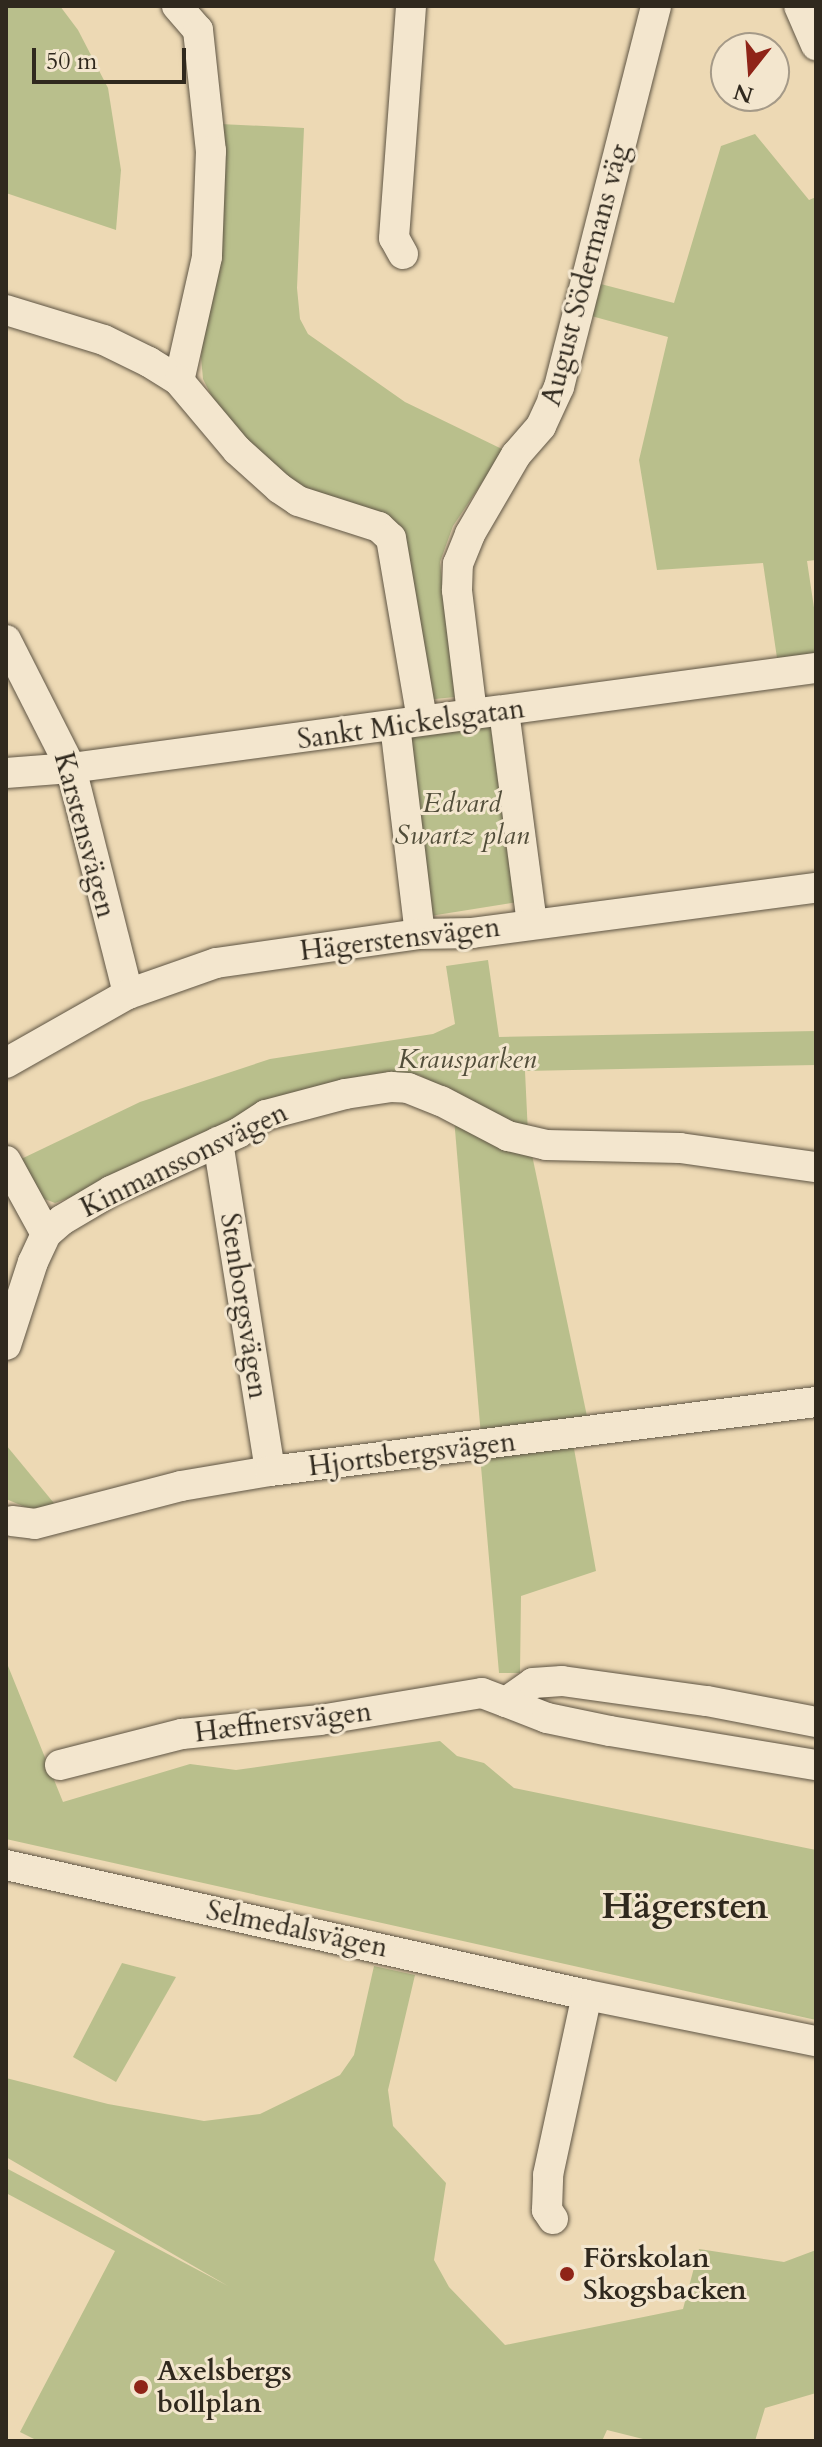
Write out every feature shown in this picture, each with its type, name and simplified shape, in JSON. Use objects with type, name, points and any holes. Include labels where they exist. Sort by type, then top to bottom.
[{"type":"street","points":[[177,6],[199,18],[211,128],[209,232],[201,288],[179,381]]},
{"type":"street","points":[[403,254],[394,238],[411,6]]},
{"type":"street","name":"August Södermans väg","points":[[472,713],[457,590],[458,564],[470,534],[516,455],[541,426],[559,387],[656,6]]},
{"type":"street","points":[[799,6],[816,45]]},
{"type":"street","points":[[6,310],[104,340],[179,381],[237,450],[279,488],[298,501],[379,527],[391,538],[409,722],[420,934]]},
{"type":"street","name":"Karstensvägen","points":[[6,640],[71,768],[128,994]]},
{"type":"street","name":"Sankt Mickelsgatan","points":[[6,773],[71,768],[816,668]]},
{"type":"street","points":[[504,711],[532,923]]},
{"type":"street","name":"Hägerstensvägen","points":[[6,1063],[128,994],[216,963],[420,934],[472,933],[816,888]]},
{"type":"street","name":"Kinmanssonsvägen","points":[[46,1234],[62,1220],[111,1191],[218,1142],[279,1109],[391,1087],[424,1093],[522,1142],[680,1148],[816,1167]]},
{"type":"street","name":"Stenborgsvägen","points":[[218,1142],[270,1471]]},
{"type":"street","points":[[6,1161],[46,1234],[33,1262],[6,1345]]},
{"type":"street","name":"Hjortsbergsvägen","points":[[12,1521],[35,1524],[181,1486],[270,1471],[816,1402]]},
{"type":"street","points":[[506,1702],[533,1683],[586,1682],[816,1722]]},
{"type":"street","name":"Hæffnersvägen","points":[[60,1765],[182,1734],[320,1720],[482,1693],[547,1718],[816,1765]]},
{"type":"street","name":"Selmedalsvägen","points":[[6,1865],[587,1995],[816,2041]]},
{"type":"street","points":[[553,2219],[547,2210],[548,2175],[587,1995]]},
{"type":"green space","points":[[6,6],[60,6],[78,30],[108,88],[121,170],[116,230],[6,193]]},
{"type":"green space","points":[[220,124],[304,128],[297,288],[300,319],[308,334],[405,402],[504,450],[453,526],[440,562],[455,697],[425,700],[404,551],[269,469],[216,405],[203,379],[201,357]]},
{"type":"green space","points":[[755,134],[809,200],[816,197],[816,560],[807,561],[816,621],[816,654],[777,658],[763,563],[657,570],[639,460],[668,337],[584,314],[593,282],[674,303],[721,146]]},
{"type":"green space","name":"Edvard Swartz plan","points":[[491,721],[520,902],[432,916],[403,735]]},
{"type":"green space","name":"Krausparken","points":[[488,960],[499,1037],[816,1031],[816,1065],[525,1071],[528,1134],[419,1075],[403,1074],[55,1203],[42,1198],[17,1161],[140,1102],[270,1059],[433,1034],[455,1024],[446,966]]},
{"type":"green space","points":[[454,1118],[532,1155],[588,1421],[481,1436]]},
{"type":"green space","points":[[573,1443],[596,1571],[521,1596],[520,1673],[499,1673],[480,1455]]},
{"type":"green space","points":[[6,1445],[58,1508],[42,1514],[6,1499]]},
{"type":"green space","points":[[6,1661],[63,1802],[190,1764],[236,1770],[440,1741],[457,1756],[484,1763],[514,1788],[816,1850],[816,2020],[6,1839]]},
{"type":"green space","points":[[122,1963],[176,1977],[116,2082],[73,2057]]},
{"type":"green space","points":[[374,1966],[415,1975],[388,2090],[393,2126],[446,2183],[434,2260],[449,2287],[505,2345],[683,2309],[699,2249],[784,2262],[816,2250],[816,2393],[765,2408],[755,2441],[651,2441],[607,2430],[602,2441],[38,2441],[20,2432],[115,2251],[6,2193],[6,2168],[228,2286],[6,2157],[6,2078],[108,2104],[204,2121],[260,2114],[340,2075],[354,2055]]},
{"type":"place","name":"Förskolan Skogsbacken","points":[[567,2274]]},
{"type":"place","name":"Axelsbergs bollplan","points":[[141,2387]]},
{"type":"district","name":"Hägersten","points":[[685,1907]]}]
